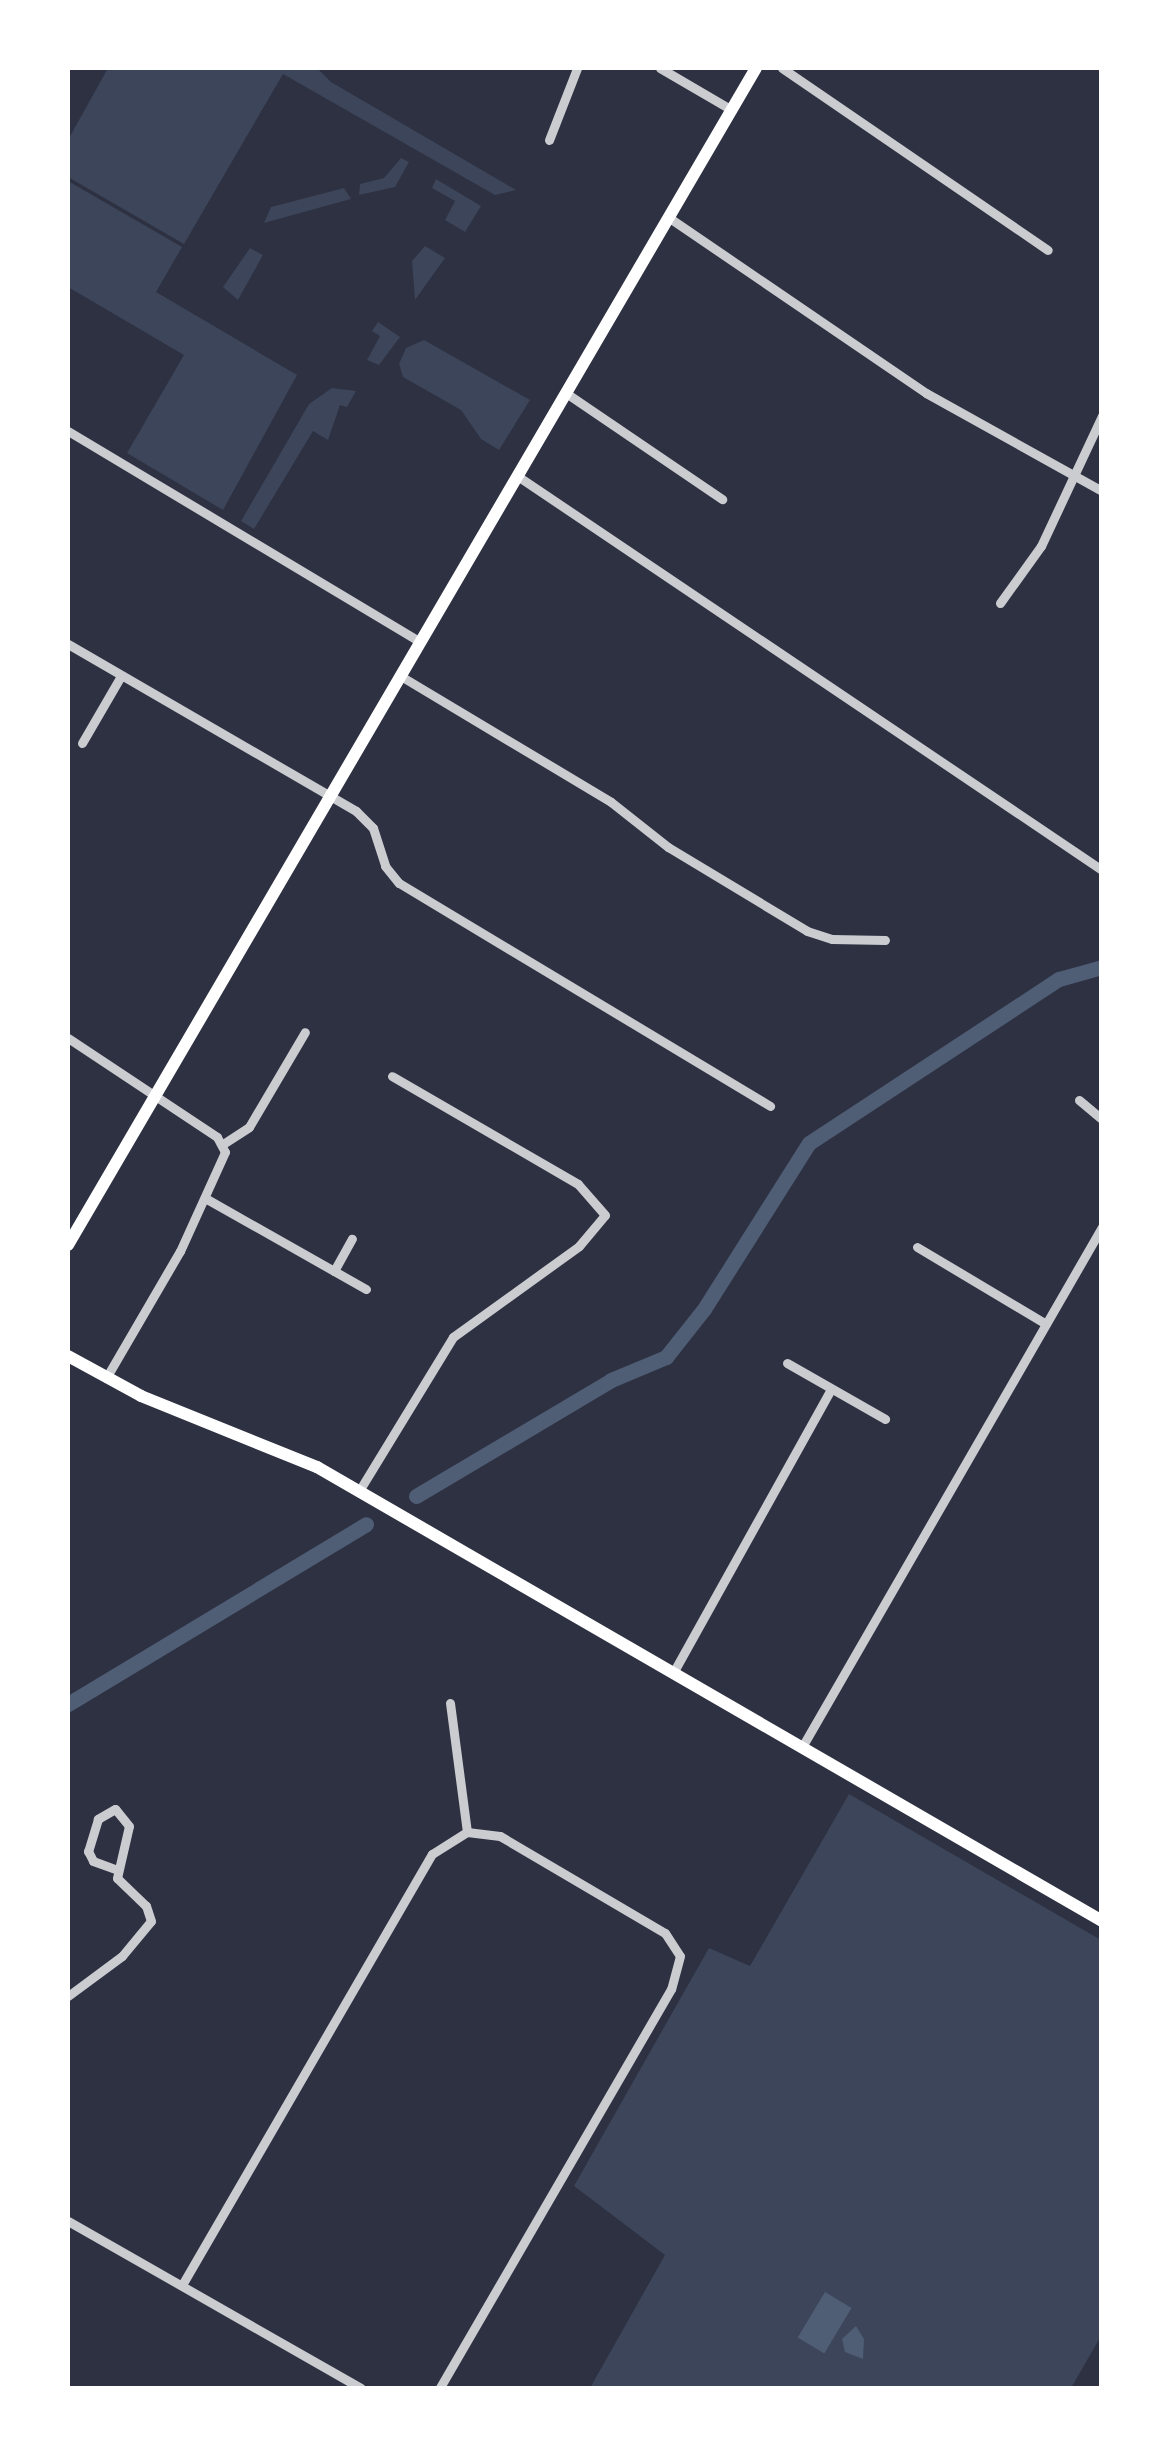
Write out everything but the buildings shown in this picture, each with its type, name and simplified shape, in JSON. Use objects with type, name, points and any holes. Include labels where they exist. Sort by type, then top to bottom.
[{"type":"main road","points":[[68,1246],[152,1095],[671,219],[756,68]]},
{"type":"main road","points":[[68,1356],[106,1378],[277,1446],[1102,1921]]},
{"type":"street","points":[[548,140],[578,68]]},
{"type":"street","points":[[660,68],[732,110]]},
{"type":"street","points":[[782,68],[1048,250]]},
{"type":"street","points":[[671,219],[926,394],[1102,492]]},
{"type":"street","points":[[566,393],[722,499]]},
{"type":"street","points":[[1000,604],[1041,546],[1102,416]]},
{"type":"street","points":[[68,431],[419,641]]},
{"type":"street","points":[[516,475],[1102,870]]},
{"type":"street","points":[[68,644],[369,822],[398,883],[770,1106]]},
{"type":"street","points":[[399,675],[807,930],[832,939],[885,940]]},
{"type":"street","points":[[82,743],[122,676]]},
{"type":"street","points":[[223,1144],[250,1127],[305,1032]]},
{"type":"street","points":[[68,1038],[223,1144]]},
{"type":"street","points":[[359,1491],[453,1336],[579,1246],[606,1215],[578,1184],[392,1076]]},
{"type":"street","points":[[1079,1100],[1102,1119]]},
{"type":"street","points":[[106,1378],[224,1165],[223,1144]]},
{"type":"street","points":[[205,1198],[366,1288]]},
{"type":"street","points":[[802,1748],[1102,1227]]},
{"type":"street","points":[[334,1270],[352,1239]]},
{"type":"street","points":[[916,1247],[1046,1324]]},
{"type":"street","points":[[787,1364],[884,1419]]},
{"type":"street","points":[[672,1673],[831,1389]]},
{"type":"street","points":[[450,1703],[467,1832]]},
{"type":"street","points":[[68,1996],[149,1926],[150,1911],[115,1869],[93,1862],[88,1851],[98,1819],[114,1809],[130,1826],[115,1869]]},
{"type":"street","points":[[182,2285],[423,1867],[441,1844],[467,1832],[500,1836],[665,1934],[680,1956],[670,1988],[440,2388]]},
{"type":"street","points":[[68,2221],[361,2388]]},
{"type":"shaded area","points":[[108,68],[317,68],[331,82],[516,190],[495,195],[283,74],[184,244],[68,177],[68,140]]},
{"type":"shaded area","points":[[401,158],[409,162],[395,187],[359,195],[360,184],[384,178]]},
{"type":"shaded area","points":[[436,179],[481,206],[465,232],[445,220],[455,201],[432,188]]},
{"type":"shaded area","points":[[68,181],[182,247],[156,292],[297,375],[223,510],[127,453],[184,355],[68,287]]},
{"type":"shaded area","points":[[344,188],[351,199],[264,223],[271,207]]},
{"type":"shaded area","points":[[425,246],[445,258],[415,300],[412,261]]},
{"type":"shaded area","points":[[250,248],[263,255],[238,300],[223,287]]},
{"type":"shaded area","points":[[378,322],[400,337],[379,365],[367,360],[380,336],[372,331]]},
{"type":"shaded area","points":[[424,340],[530,400],[499,450],[481,439],[461,410],[403,377],[399,364],[406,348]]},
{"type":"shaded area","points":[[332,388],[356,391],[347,407],[340,405],[328,440],[313,431],[254,529],[241,521],[309,404]]},
{"type":"shaded area","points":[[849,1794],[1101,1940],[1101,2336],[1071,2388],[590,2388],[665,2255],[574,2186],[709,1948],[750,1966]]},
{"type":"shaded area","points":[[825,2292],[852,2308],[824,2353],[798,2337]]},
{"type":"shaded area","points":[[856,2326],[864,2339],[863,2359],[845,2352],[842,2339]]},
{"type":"waterway","points":[[416,1496],[611,1380],[666,1357],[704,1309],[809,1143],[1059,979],[1102,967]]},
{"type":"waterway","points":[[68,1704],[366,1524]]}]
